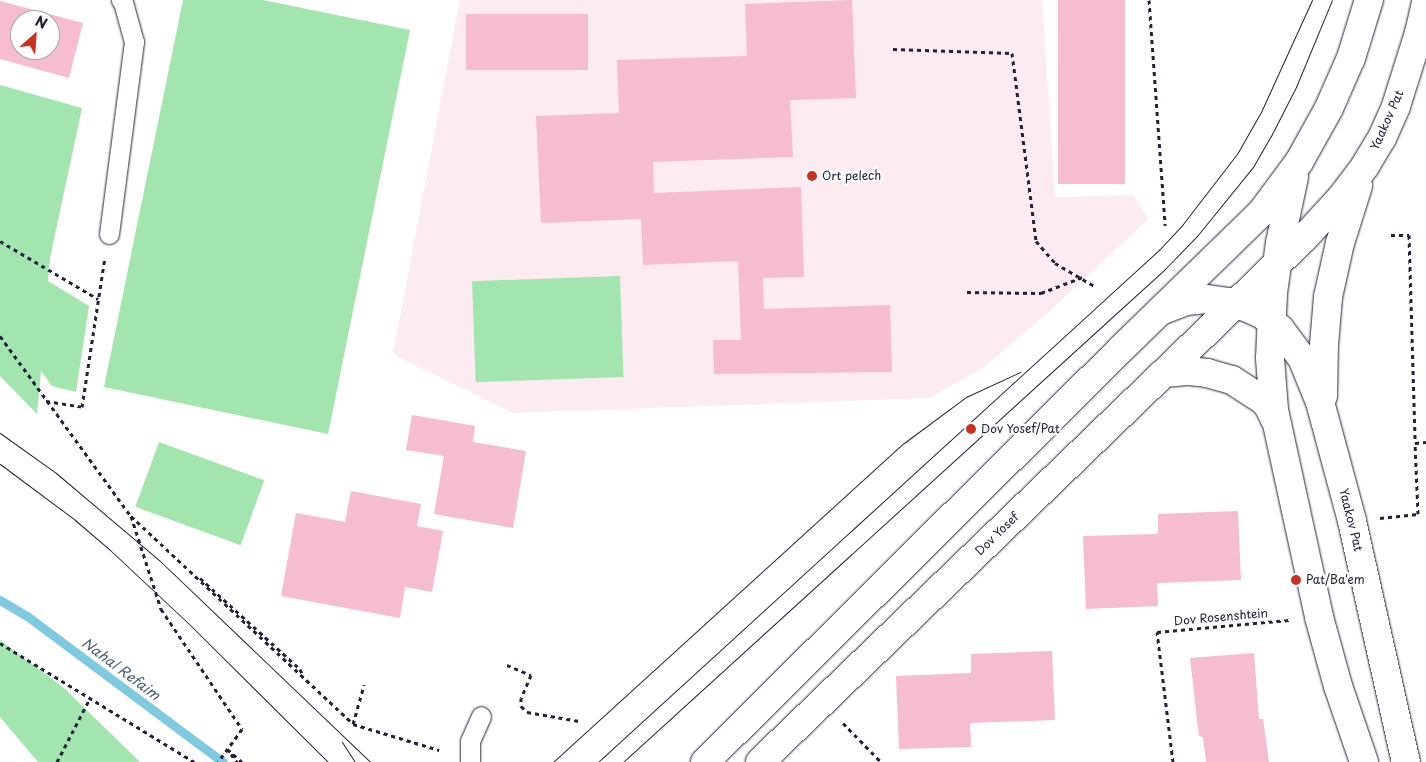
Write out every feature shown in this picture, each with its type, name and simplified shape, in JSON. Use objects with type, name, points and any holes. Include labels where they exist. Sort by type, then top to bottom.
[{"type":"main road","points":[[705,762],[1150,319],[1261,213],[1299,162],[1340,86],[1352,58],[1368,0]]},
{"type":"main road","name":"Yaakov Pat","points":[[1234,304],[1329,212],[1365,166],[1382,138],[1396,106],[1417,42],[1426,3]]},
{"type":"main road","points":[[1299,162],[1284,216],[1276,265],[1271,379],[1276,423],[1319,617],[1338,686],[1364,762]]},
{"type":"main road","points":[[1325,420],[1323,360],[1328,297],[1340,242],[1365,166]]},
{"type":"main road","name":"Yaakov Pat","points":[[1150,319],[1169,307],[1192,300],[1213,299],[1234,304],[1250,309],[1272,322],[1290,340],[1302,358],[1317,393],[1352,521],[1406,762]]},
{"type":"main road","name":"Dov Yosef","points":[[760,762],[1234,304]]},
{"type":"main road","points":[[1164,373],[1189,371],[1232,380],[1253,392],[1267,404],[1276,423]]},
{"type":"lane","points":[[109,234],[134,42],[121,0]]},
{"type":"lane","points":[[470,762],[470,741],[481,716]]},
{"type":"path","points":[[1149,0],[1164,224]]},
{"type":"path","points":[[893,49],[1012,53],[1036,241],[1056,263],[1083,277],[1096,287]]},
{"type":"path","points":[[46,400],[82,407],[109,234]]},
{"type":"path","points":[[1352,521],[1418,514],[1409,235],[1390,235]]},
{"type":"path","points":[[0,241],[98,299]]},
{"type":"path","points":[[967,292],[1042,293],[1083,277]]},
{"type":"path","points":[[0,336],[130,516],[353,724],[439,750]]},
{"type":"path","points":[[1415,443],[1426,442]]},
{"type":"path","points":[[130,516],[161,609],[242,729],[218,762]]},
{"type":"path","name":"Dov Rosenshtein","points":[[1172,762],[1157,632],[1298,619]]},
{"type":"path","points":[[0,643],[194,762]]},
{"type":"path","points":[[507,665],[531,676],[521,698],[521,706],[527,712],[579,721]]},
{"type":"path","points":[[353,724],[364,685]]},
{"type":"path","points":[[57,762],[90,698]]},
{"type":"path","points":[[841,721],[880,762]]},
{"type":"path","points":[[227,749],[237,762]]},
{"type":"path","points":[[227,749],[242,762]]},
{"type":"shaded area","points":[[460,0],[1042,0],[1055,197],[1133,195],[1148,219],[1053,308],[983,368],[929,398],[513,413],[393,354]]},
{"type":"green space","points":[[183,0],[263,0],[410,30],[328,434],[104,387]]},
{"type":"green space","points":[[0,85],[82,108],[50,258],[48,281],[89,306],[76,392],[52,386],[41,371],[37,414],[0,376]]},
{"type":"green space","points":[[620,276],[624,377],[476,382],[472,281]]},
{"type":"green space","points":[[159,442],[264,480],[241,545],[135,507]]},
{"type":"green space","points":[[0,640],[63,687],[140,762],[38,762],[0,717]]},
{"type":"building","points":[[852,0],[856,98],[790,100],[793,157],[653,162],[654,193],[801,187],[804,277],[763,278],[764,309],[890,305],[892,372],[714,374],[713,340],[741,340],[738,261],[643,265],[641,219],[541,223],[536,116],[619,113],[617,60],[747,56],[745,4]]},
{"type":"building","points":[[1058,0],[1125,0],[1125,184],[1058,184]]},
{"type":"building","points":[[0,1],[34,10],[10,10],[10,60],[60,60],[60,17],[83,23],[69,78],[0,59]]},
{"type":"building","points":[[466,14],[588,14],[588,70],[466,70]]},
{"type":"building","points":[[412,415],[475,426],[473,442],[526,451],[513,528],[434,514],[444,456],[406,450]]},
{"type":"building","points":[[351,491],[421,504],[417,526],[443,531],[432,592],[405,587],[400,618],[281,596],[296,513],[345,522]]},
{"type":"building","points":[[1238,511],[1241,580],[1157,583],[1158,606],[1086,609],[1083,536],[1158,534],[1158,514]]},
{"type":"building","points":[[1052,651],[1055,720],[970,723],[971,747],[899,749],[896,676],[971,673],[971,654]]},
{"type":"building","points":[[1254,653],[1259,719],[1263,719],[1269,762],[1206,762],[1203,737],[1199,736],[1190,658]]},
{"type":"waterway","name":"Nahal Refaim","points":[[0,600],[27,616],[223,762]]},
{"type":"tram line","points":[[598,762],[1159,250],[1183,224],[1237,154],[1261,112],[1312,0]]},
{"type":"tram line","points":[[623,762],[1165,269],[1197,236],[1253,167],[1271,136],[1296,87],[1332,0]]},
{"type":"tram line","points":[[553,762],[904,443],[966,397],[1020,372]]},
{"type":"tram line","points":[[0,433],[56,473],[160,561],[370,762]]},
{"type":"tram line","points":[[0,464],[75,520],[110,550],[187,622],[328,762]]},
{"type":"tram line","points":[[342,742],[355,762]]},
{"type":"place","name":"Ort pelech","points":[[812,176]]},
{"type":"place","name":"Dov Yosef/Pat","points":[[971,429]]},
{"type":"place","name":"Pat/Ba'em","points":[[1296,580]]}]
